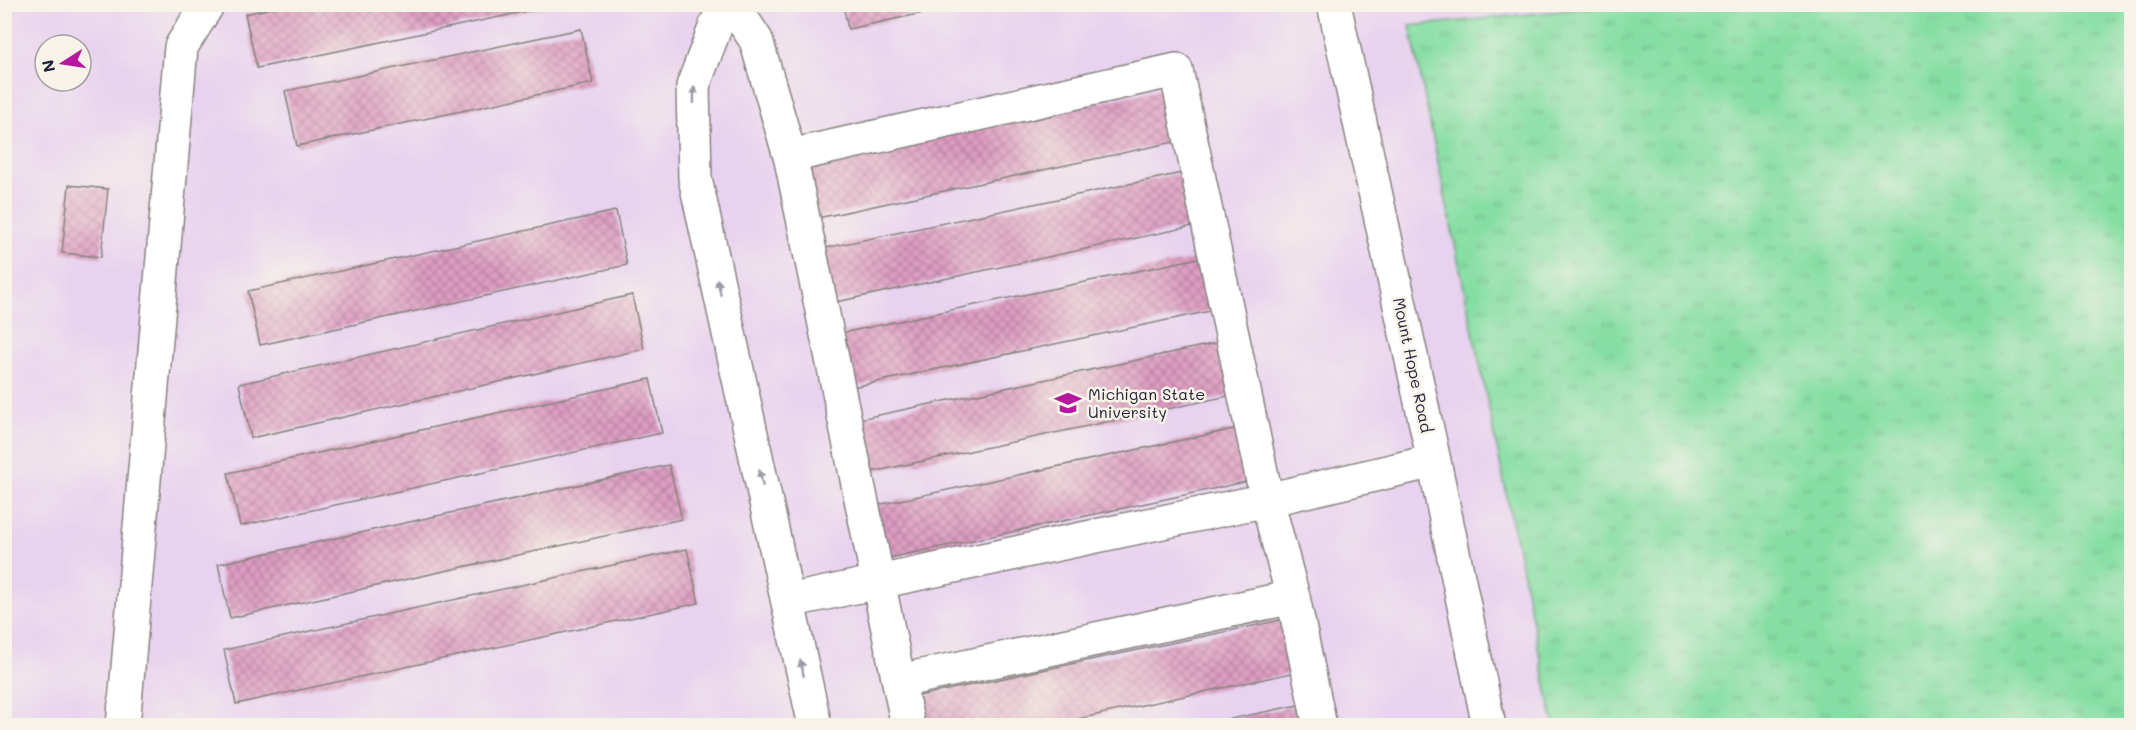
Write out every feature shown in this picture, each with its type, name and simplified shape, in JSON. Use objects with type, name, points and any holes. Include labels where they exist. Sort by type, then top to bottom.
[{"type":"street","points":[[123,726],[181,47],[208,4]]},
{"type":"street","points":[[724,4],[693,87],[695,178],[814,726]]},
{"type":"street","points":[[732,4],[756,40],[790,156],[908,726]]},
{"type":"street","name":"Mount Hope Road","points":[[1334,4],[1490,726]]},
{"type":"street","points":[[790,156],[1176,70],[1267,500],[1293,597],[1320,726]]},
{"type":"street","points":[[788,601],[1267,500],[1434,461]]},
{"type":"street","points":[[899,681],[1293,597]]},
{"type":"shaded area","name":"Michigan State University","points":[[5,5],[2131,5],[2131,725],[5,725]]},
{"type":"green space","points":[[1630,4],[2131,5],[2131,725],[1554,725],[1410,26]]},
{"type":"building","points":[[289,4],[551,4],[551,6],[257,68],[245,14]]},
{"type":"building","points":[[843,4],[956,4],[956,6],[848,29]]},
{"type":"building","points":[[581,29],[593,83],[297,146],[285,91]]},
{"type":"building","points":[[1167,88],[1179,141],[813,219],[801,165]]},
{"type":"building","points":[[1187,172],[1198,225],[831,303],[820,249]]},
{"type":"building","points":[[69,185],[108,189],[101,257],[62,253]]},
{"type":"building","points":[[616,211],[627,265],[260,345],[248,291]]},
{"type":"building","points":[[1204,257],[1215,310],[848,388],[837,334]]},
{"type":"building","points":[[632,295],[644,349],[251,438],[239,384]]},
{"type":"building","points":[[1222,342],[1233,395],[867,473],[855,420]]},
{"type":"building","points":[[650,379],[662,433],[240,526],[228,473]]},
{"type":"building","points":[[1239,428],[1250,481],[884,559],[872,506]]},
{"type":"building","points":[[669,465],[682,519],[230,618],[218,564]]},
{"type":"building","points":[[687,549],[699,603],[236,704],[224,650]]},
{"type":"building","points":[[1281,620],[1292,673],[1045,726],[920,726],[914,697]]},
{"type":"building","points":[[1299,705],[1303,726],[1206,726],[1206,724]]},
{"type":"place","name":"Michigan State University","points":[[1068,403]]}]
